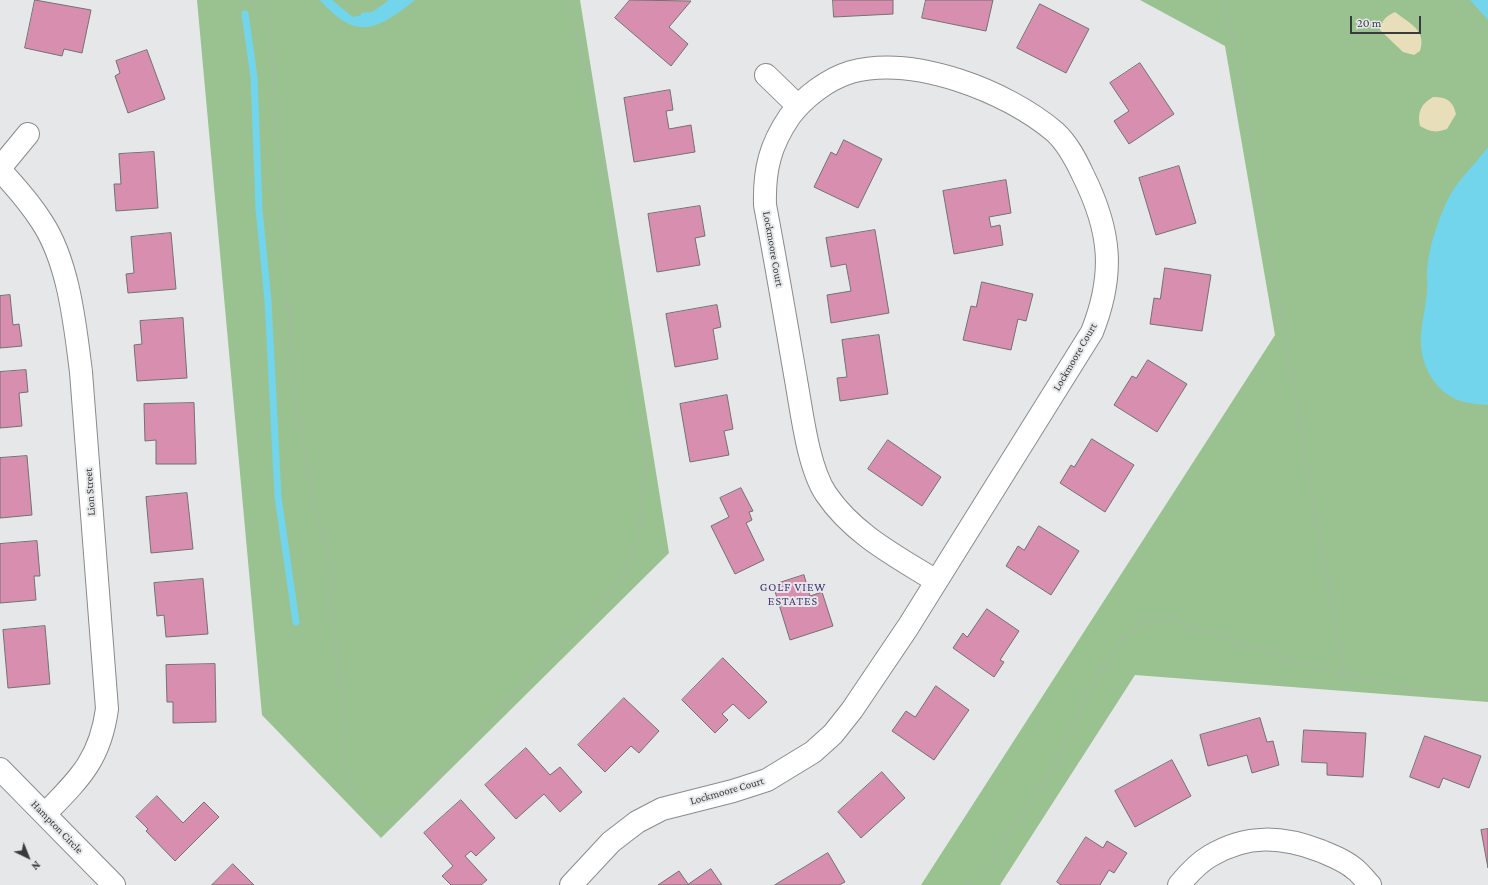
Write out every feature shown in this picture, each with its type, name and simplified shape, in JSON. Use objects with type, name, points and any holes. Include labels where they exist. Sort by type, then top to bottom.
[{"type":"street","name":"Lockmoore Court","points":[[571,885],[611,842],[637,822],[662,809],[733,791],[767,780],[813,752],[833,734],[852,710],[908,628],[1092,332],[1103,298],[1108,258],[1106,235],[1101,216],[1075,158],[1055,132],[1000,98],[974,85],[909,69],[867,70],[850,73],[829,83],[813,93],[798,106],[775,139],[765,183],[765,205],[813,466],[825,493],[857,529],[874,542],[936,581]]},
{"type":"street","points":[[766,75],[798,106]]},
{"type":"street","name":"Lion Street","points":[[28,134],[0,169],[23,195],[43,223],[56,251],[68,291],[75,325],[82,388],[107,709],[104,731],[89,765],[45,814]]},
{"type":"street","name":"Hampton Circle","points":[[0,769],[114,885]]},
{"type":"street","points":[[1178,885],[1191,871],[1209,856],[1236,844],[1275,838],[1302,844],[1338,858],[1355,869],[1370,885]]},
{"type":"path","points":[[248,0],[268,13],[270,25],[294,394],[313,501],[333,575],[330,603],[347,733],[344,762],[349,786],[357,802],[368,814],[382,818],[398,815],[414,804],[489,721],[603,600],[630,562],[638,540],[646,461],[596,123],[571,0]]},
{"type":"path","points":[[1225,0],[1344,674]]},
{"type":"path","points":[[967,885],[994,857],[1048,779],[1096,677],[1124,637],[1139,626],[1154,619],[1171,618],[1205,632],[1377,684],[1439,693],[1488,692]]},
{"type":"green space","points":[[197,0],[580,0],[669,553],[381,838],[262,715]]},
{"type":"green space","points":[[1140,0],[1488,0],[1488,702],[1135,675],[1000,885],[921,885],[1275,335],[1225,46]]},
{"type":"sand","points":[[1395,12],[1419,32],[1422,44],[1420,51],[1414,55],[1403,52],[1380,30],[1384,19]]},
{"type":"sand","points":[[1433,97],[1446,99],[1451,103],[1455,110],[1456,114],[1447,129],[1433,131],[1427,130],[1420,126],[1419,117],[1421,109],[1425,103]]},
{"type":"water","points":[[320,0],[332,0],[353,17],[368,14],[376,16],[399,0],[415,0],[389,19],[366,27],[356,26],[345,22]]},
{"type":"water","points":[[1470,0],[1488,0],[1488,20]]},
{"type":"water","points":[[1488,147],[1488,405],[1468,403],[1458,400],[1443,391],[1436,384],[1427,369],[1424,360],[1421,342],[1421,329],[1427,292],[1428,261],[1437,227],[1450,195]]},
{"type":"building","points":[[35,0],[91,10],[82,53],[64,49],[62,56],[25,48]]},
{"type":"building","points":[[630,0],[691,1],[669,27],[688,44],[671,66],[615,18]]},
{"type":"building","points":[[833,0],[893,0],[893,14],[834,17]]},
{"type":"building","points":[[926,0],[993,0],[986,31],[922,18]]},
{"type":"building","points":[[1040,4],[1089,29],[1066,73],[1017,48]]},
{"type":"building","points":[[147,50],[165,99],[128,113],[115,76],[120,73],[116,61]]},
{"type":"building","points":[[1140,63],[1174,114],[1129,144],[1114,121],[1129,111],[1110,83]]},
{"type":"building","points":[[670,90],[673,110],[666,111],[669,129],[691,125],[695,152],[634,162],[624,98]]},
{"type":"building","points":[[844,140],[882,159],[858,208],[814,187],[831,152],[836,155]]},
{"type":"building","points":[[154,152],[158,208],[116,211],[114,184],[121,184],[119,154]]},
{"type":"building","points":[[1179,166],[1196,223],[1156,235],[1139,178]]},
{"type":"building","points":[[1006,180],[1011,213],[989,217],[991,227],[1000,225],[1003,245],[954,254],[943,191]]},
{"type":"building","points":[[700,206],[705,236],[695,238],[700,265],[657,272],[648,214]]},
{"type":"building","points":[[875,230],[889,313],[831,323],[827,295],[851,291],[846,264],[831,267],[826,238]]},
{"type":"building","points":[[171,233],[176,289],[128,293],[126,274],[134,273],[131,237]]},
{"type":"building","points":[[1165,268],[1211,275],[1202,331],[1150,324],[1154,298],[1160,299]]},
{"type":"building","points":[[982,282],[1033,294],[1026,321],[1018,319],[1011,350],[963,340],[971,306],[976,307]]},
{"type":"building","points":[[10,295],[13,325],[19,324],[22,346],[0,348],[0,296]]},
{"type":"building","points":[[717,305],[721,327],[713,329],[718,359],[675,367],[666,314]]},
{"type":"building","points":[[183,318],[187,378],[137,381],[134,345],[142,344],[140,321]]},
{"type":"building","points":[[879,335],[888,394],[840,401],[837,378],[847,377],[842,340]]},
{"type":"building","points":[[1148,360],[1187,384],[1157,432],[1114,405],[1132,376],[1136,378]]},
{"type":"building","points":[[26,370],[28,392],[19,393],[22,426],[0,428],[0,372]]},
{"type":"building","points":[[727,395],[733,429],[724,431],[729,455],[690,462],[680,404]]},
{"type":"building","points":[[194,403],[196,464],[156,464],[156,440],[145,441],[144,404]]},
{"type":"building","points":[[1092,439],[1134,465],[1105,512],[1060,483],[1071,465],[1074,467]]},
{"type":"building","points":[[888,440],[941,477],[922,506],[868,469]]},
{"type":"building","points":[[27,456],[32,515],[0,518],[0,458]]},
{"type":"building","points":[[741,488],[753,511],[749,512],[752,520],[746,523],[764,560],[735,574],[711,526],[729,517],[720,498]]},
{"type":"building","points":[[187,493],[193,549],[151,553],[146,497]]},
{"type":"building","points":[[1039,526],[1079,551],[1051,595],[1006,566],[1018,546],[1024,550]]},
{"type":"building","points":[[37,541],[40,576],[34,576],[36,600],[0,603],[0,544]]},
{"type":"building","points":[[804,575],[810,596],[822,592],[833,626],[790,640],[773,585]]},
{"type":"building","points":[[203,579],[208,634],[166,637],[164,615],[157,616],[154,583]]},
{"type":"building","points":[[987,609],[1019,631],[1000,660],[1004,662],[994,677],[953,648],[963,633],[967,637]]},
{"type":"building","points":[[45,626],[50,684],[8,688],[3,630]]},
{"type":"building","points":[[723,658],[767,702],[749,719],[733,704],[722,714],[728,720],[715,733],[682,700]]},
{"type":"building","points":[[215,664],[216,722],[173,723],[173,702],[167,702],[166,665]]},
{"type":"building","points":[[936,686],[969,710],[934,760],[892,731],[906,711],[915,717]]},
{"type":"building","points":[[624,698],[659,731],[639,753],[631,746],[605,772],[578,745]]},
{"type":"building","points":[[1260,718],[1267,742],[1273,741],[1279,765],[1252,773],[1247,755],[1208,766],[1200,735]]},
{"type":"building","points":[[1304,730],[1366,733],[1363,777],[1327,775],[1327,763],[1302,762]]},
{"type":"building","points":[[1425,736],[1481,756],[1469,788],[1443,778],[1439,788],[1410,777]]},
{"type":"building","points":[[526,748],[550,775],[560,767],[582,792],[560,812],[544,794],[516,819],[485,785]]},
{"type":"building","points":[[1172,760],[1191,796],[1135,827],[1115,791]]},
{"type":"building","points":[[882,772],[905,798],[861,838],[838,812]]},
{"type":"building","points":[[157,796],[183,823],[204,802],[219,817],[175,861],[146,831],[148,829],[136,817]]},
{"type":"building","points":[[461,800],[495,838],[476,856],[471,851],[465,856],[487,880],[481,885],[451,885],[442,876],[453,866],[424,833]]},
{"type":"building","points":[[1488,829],[1488,868],[1481,830]]},
{"type":"building","points":[[1086,837],[1103,848],[1107,841],[1127,853],[1114,873],[1109,870],[1100,885],[1061,885],[1057,882]]},
{"type":"building","points":[[828,853],[845,882],[839,885],[775,885]]},
{"type":"building","points":[[233,864],[254,885],[212,885]]},
{"type":"building","points":[[711,869],[722,885],[658,885],[679,871],[688,884]]},
{"type":"waterway","points":[[364,16],[374,15],[395,0]]},
{"type":"waterway","points":[[245,14],[254,77],[259,209],[268,301],[278,497],[296,622]]},
{"type":"district","name":"GOLF VIEW ESTATES","points":[[793,594]]}]
